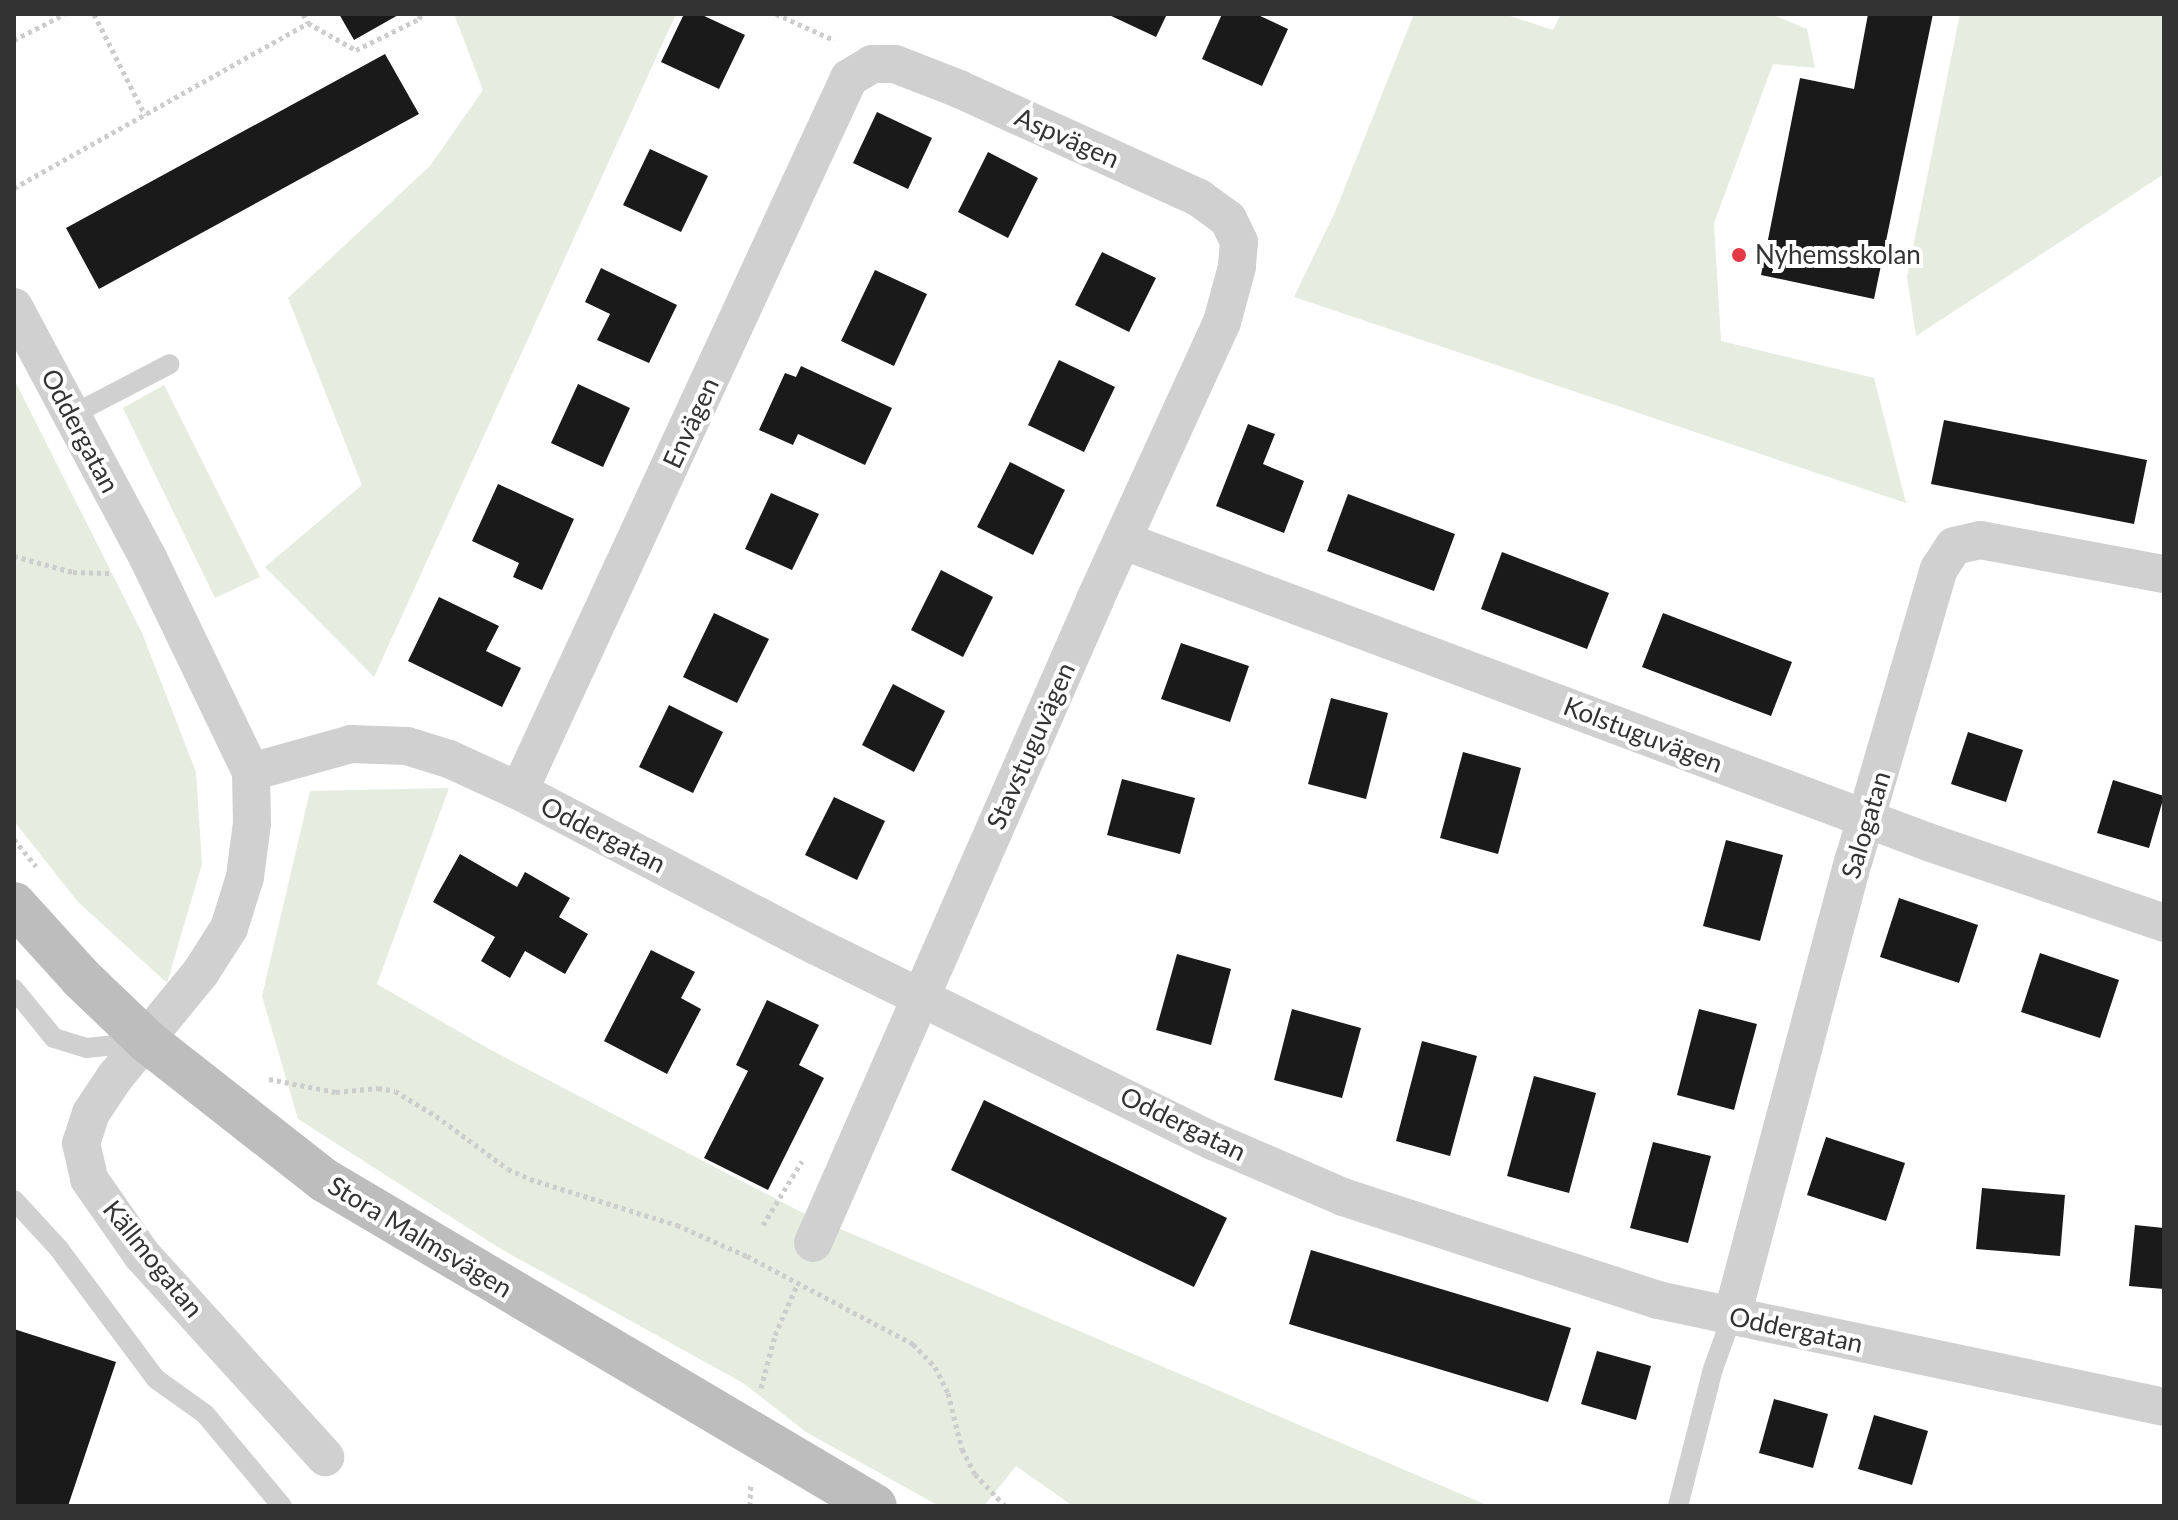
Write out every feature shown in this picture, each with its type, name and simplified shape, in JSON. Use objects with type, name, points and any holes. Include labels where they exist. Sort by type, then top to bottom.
[{"type":"street","name":"Aspvägen","points":[[872,64],[895,64],[959,89],[1199,198],[1228,219],[1238,246]]},
{"type":"street","name":"Envägen","points":[[519,791],[849,78],[872,64]]},
{"type":"street","name":"Stavstuguvägen","points":[[813,1243],[924,998],[1070,656],[1222,322],[1237,267],[1238,246]]},
{"type":"street","name":"Oddergatan","points":[[14,307],[155,574],[251,772],[252,823],[245,877],[229,928],[201,972],[148,1042]]},
{"type":"street","name":"Salogatan","points":[[1732,1316],[1854,859],[1869,819],[1939,569],[1954,546],[1980,540],[2164,574]]},
{"type":"street","name":"Kolstuguvägen","points":[[1124,541],[1869,819],[2164,923]]},
{"type":"street","name":"Oddergatan","points":[[251,772],[351,744],[407,746],[449,759],[519,791],[924,998],[1213,1141],[1343,1197],[1658,1300],[2164,1407]]},
{"type":"street","name":"Stora Malmsvägen","points":[[28,888],[81,978],[148,1042],[324,1180],[875,1506]]},
{"type":"street","name":"Källmogatan","points":[[148,1042],[115,1077],[91,1113],[81,1143],[89,1179],[142,1255],[325,1457]]},
{"type":"lane","points":[[72,415],[170,364]]},
{"type":"lane","points":[[14,989],[54,1038],[87,1048],[148,1042]]},
{"type":"lane","points":[[14,1200],[59,1249],[156,1379],[205,1414],[282,1506]]},
{"type":"lane","points":[[1678,1506],[1713,1369],[1732,1316]]},
{"type":"path","points":[[14,40],[65,14]]},
{"type":"path","points":[[94,14],[145,115]]},
{"type":"path","points":[[303,14],[308,23],[356,50],[419,19],[421,14]]},
{"type":"path","points":[[776,14],[845,45],[872,64]]},
{"type":"path","points":[[14,188],[308,23]]},
{"type":"path","points":[[14,556],[73,572],[155,574]]},
{"type":"path","points":[[14,839],[28,888]]},
{"type":"path","points":[[261,1073],[290,1085],[336,1092],[378,1088],[395,1091],[436,1116],[508,1169],[530,1179],[677,1225],[747,1256],[797,1286],[913,1344],[935,1367],[948,1393],[968,1462],[992,1497],[1005,1506]]},
{"type":"path","points":[[761,1390],[775,1335],[813,1243]]},
{"type":"path","points":[[750,1506],[751,1480]]},
{"type":"shaded area","points":[[454,14],[676,14],[374,677],[265,567],[362,485],[288,298],[430,166],[483,90]]},
{"type":"shaded area","points":[[1414,14],[1504,14],[1553,30],[1561,14],[1771,14],[1807,29],[1815,68],[1773,64],[1714,223],[1721,341],[1874,378],[1906,503],[1294,297],[1335,212]]},
{"type":"shaded area","points":[[1960,14],[2164,14],[2164,174],[1916,336],[1907,277]]},
{"type":"shaded area","points":[[14,379],[142,633],[196,772],[202,864],[167,983],[78,902],[14,821]]},
{"type":"shaded area","points":[[164,385],[260,577],[215,598],[123,408]]},
{"type":"shaded area","points":[[449,788],[377,984],[489,1049],[803,1213],[1489,1506],[1073,1506],[1016,1466],[984,1506],[939,1506],[806,1432],[743,1383],[501,1249],[298,1119],[262,996],[310,791]]},
{"type":"building","points":[[339,14],[400,14],[354,40]]},
{"type":"building","points":[[684,14],[700,14],[745,35],[719,89],[661,62]]},
{"type":"building","points":[[1107,14],[1167,14],[1156,37]]},
{"type":"building","points":[[1222,14],[1256,14],[1288,29],[1262,86],[1202,59]]},
{"type":"building","points":[[1868,14],[1933,14],[1874,299],[1761,275],[1800,78],[1854,89]]},
{"type":"building","points":[[385,54],[419,114],[99,289],[66,228]]},
{"type":"building","points":[[877,112],[932,138],[908,189],[853,163]]},
{"type":"building","points":[[650,149],[708,176],[681,232],[623,205]]},
{"type":"building","points":[[988,152],[1038,178],[1008,238],[958,212]]},
{"type":"building","points":[[1102,252],[1156,278],[1129,332],[1075,305]]},
{"type":"building","points":[[601,268],[677,305],[649,363],[597,340],[610,314],[585,302]]},
{"type":"building","points":[[875,270],[927,294],[894,366],[841,341]]},
{"type":"building","points":[[1059,360],[1115,387],[1084,452],[1028,425]]},
{"type":"building","points":[[801,366],[892,408],[865,465],[798,434],[793,445],[759,430],[785,373],[796,377]]},
{"type":"building","points":[[578,384],[630,408],[603,467],[551,443]]},
{"type":"building","points":[[1944,420],[2147,460],[2134,524],[1931,484]]},
{"type":"building","points":[[1248,424],[1275,434],[1263,464],[1304,481],[1284,533],[1216,506]]},
{"type":"building","points":[[1010,462],[1065,490],[1033,555],[977,527]]},
{"type":"building","points":[[498,484],[574,519],[542,590],[513,577],[519,563],[472,541]]},
{"type":"building","points":[[771,493],[819,514],[792,570],[745,549]]},
{"type":"building","points":[[1348,494],[1455,534],[1434,591],[1327,551]]},
{"type":"building","points":[[1502,552],[1609,593],[1587,649],[1481,609]]},
{"type":"building","points":[[941,570],[993,597],[963,657],[911,630]]},
{"type":"building","points":[[439,597],[499,626],[486,651],[521,668],[502,707],[408,661]]},
{"type":"building","points":[[714,613],[769,639],[737,703],[683,677]]},
{"type":"building","points":[[1663,613],[1792,662],[1771,716],[1642,667]]},
{"type":"building","points":[[1181,643],[1249,666],[1230,722],[1161,699]]},
{"type":"building","points":[[893,684],[945,711],[914,772],[862,745]]},
{"type":"building","points":[[1331,698],[1388,713],[1366,799],[1308,784]]},
{"type":"building","points":[[669,705],[723,732],[693,793],[639,767]]},
{"type":"building","points":[[1968,732],[2023,750],[2006,802],[1951,784]]},
{"type":"building","points":[[1463,752],[1521,768],[1498,854],[1440,838]]},
{"type":"building","points":[[1122,779],[1195,798],[1180,854],[1107,835]]},
{"type":"building","points":[[2113,780],[2164,796],[2149,848],[2097,833]]},
{"type":"building","points":[[834,797],[885,821],[857,880],[805,855]]},
{"type":"building","points":[[1726,840],[1783,855],[1760,941],[1703,926]]},
{"type":"building","points":[[460,854],[517,887],[525,872],[570,898],[559,917],[588,934],[565,974],[525,951],[510,978],[481,961],[495,937],[433,902]]},
{"type":"building","points":[[1899,898],[1978,925],[1959,983],[1880,957]]},
{"type":"building","points":[[651,950],[695,972],[681,998],[701,1009],[667,1074],[604,1041]]},
{"type":"building","points":[[2040,953],[2119,980],[2100,1038],[2021,1012]]},
{"type":"building","points":[[1177,954],[1231,969],[1211,1045],[1156,1030]]},
{"type":"building","points":[[767,1000],[819,1025],[799,1065],[824,1078],[768,1190],[704,1158],[748,1071],[736,1065]]},
{"type":"building","points":[[1292,1009],[1361,1028],[1342,1098],[1274,1080]]},
{"type":"building","points":[[1699,1009],[1757,1024],[1734,1110],[1677,1095]]},
{"type":"building","points":[[1422,1041],[1477,1056],[1450,1156],[1396,1141]]},
{"type":"building","points":[[1534,1076],[1596,1093],[1569,1193],[1507,1176]]},
{"type":"building","points":[[984,1100],[1227,1218],[1194,1287],[951,1170]]},
{"type":"building","points":[[1826,1137],[1905,1163],[1886,1221],[1807,1195]]},
{"type":"building","points":[[1653,1142],[1711,1156],[1688,1243],[1630,1228]]},
{"type":"building","points":[[1982,1188],[2065,1195],[2060,1256],[1976,1249]]},
{"type":"building","points":[[2135,1225],[2164,1228],[2164,1289],[2129,1286]]},
{"type":"building","points":[[1311,1250],[1571,1328],[1548,1402],[1289,1324]]},
{"type":"building","points":[[14,1329],[116,1362],[68,1506],[14,1506]]},
{"type":"building","points":[[1597,1351],[1651,1366],[1636,1420],[1581,1404]]},
{"type":"building","points":[[1774,1399],[1828,1414],[1813,1468],[1759,1453]]},
{"type":"building","points":[[1874,1415],[1928,1431],[1912,1485],[1858,1469]]},
{"type":"place","name":"Nyhemsskolan","points":[[1739,255]]}]
